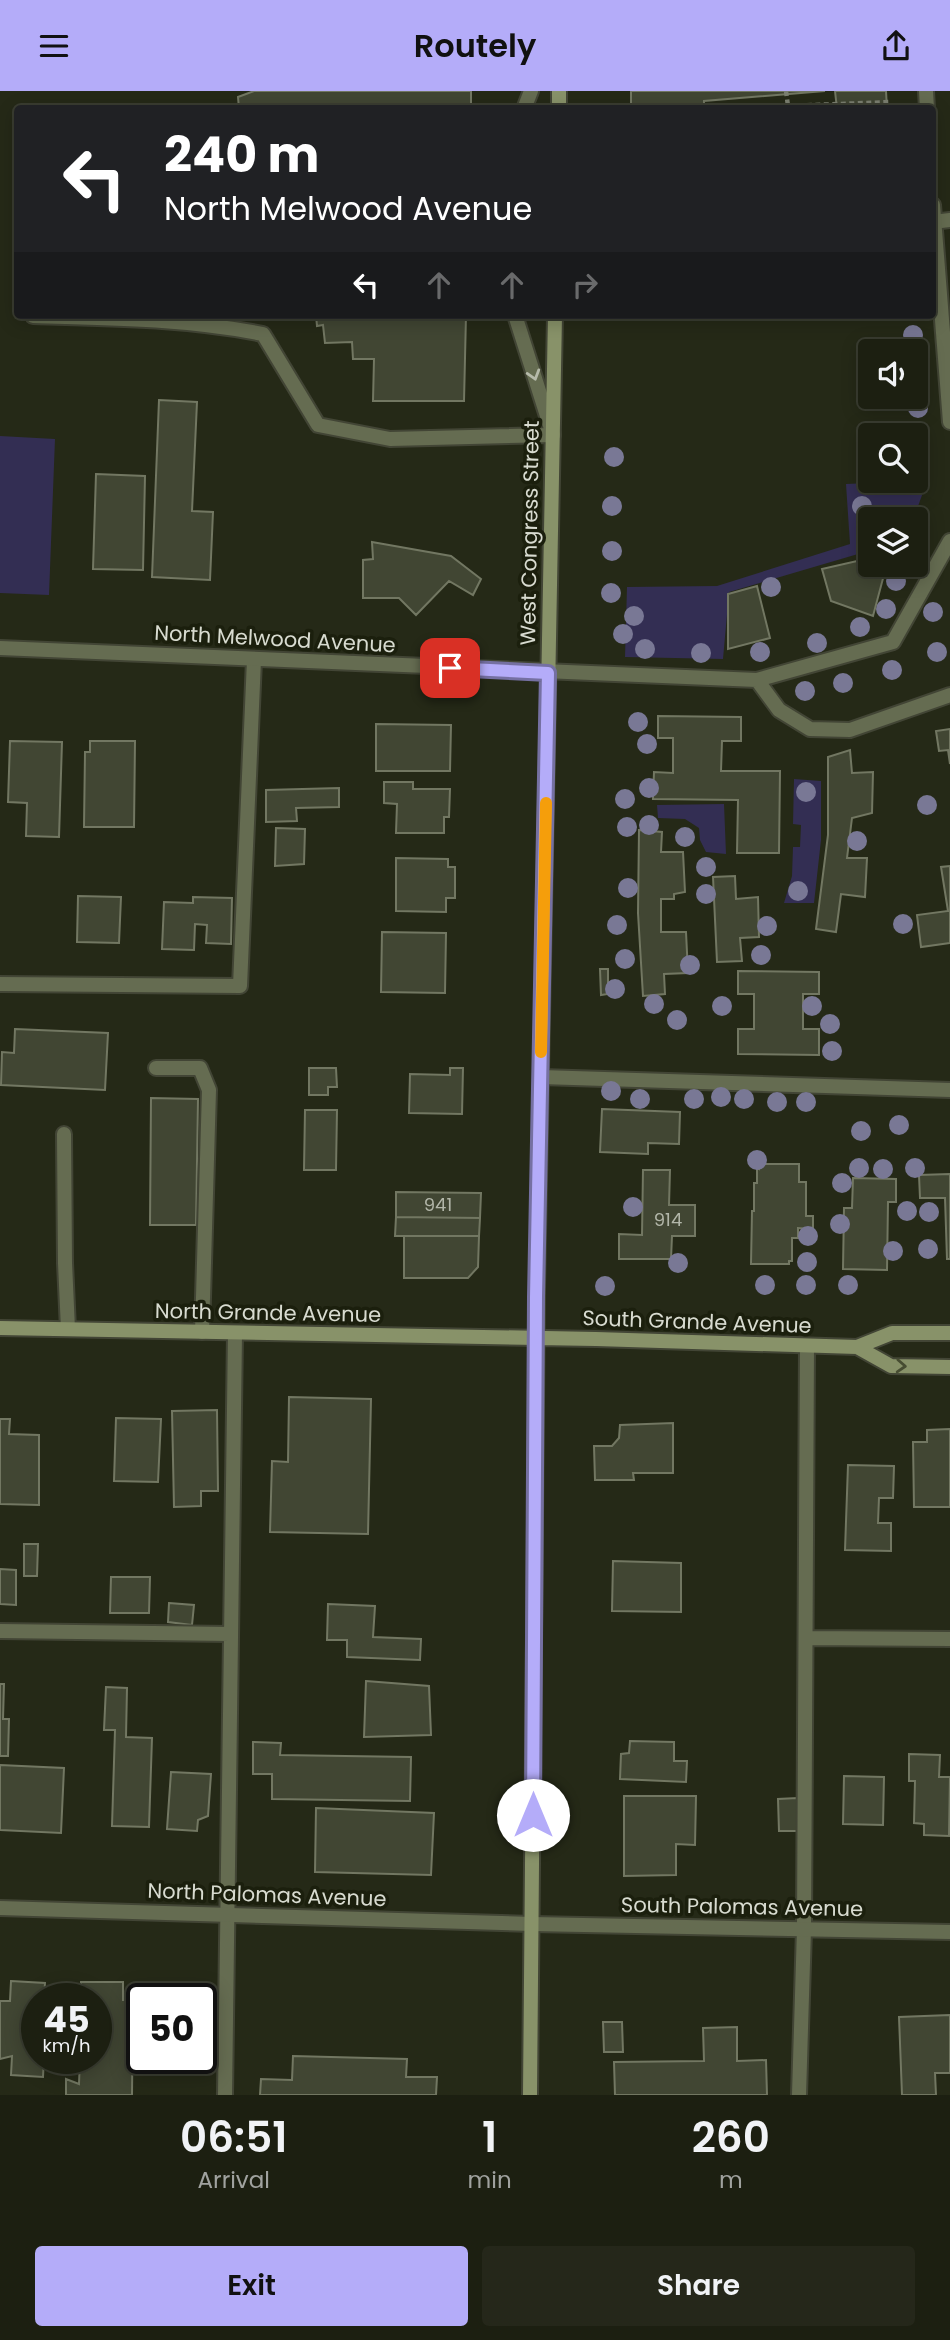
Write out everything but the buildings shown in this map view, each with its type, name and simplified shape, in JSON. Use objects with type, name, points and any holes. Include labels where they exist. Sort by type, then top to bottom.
[{"type":"main road","name":"West Congress Street","points":[[530,2095],[536,1339],[555,319]]},
{"type":"main road","name":"North Grande Avenue","points":[[0,1328],[536,1339]]},
{"type":"main road","points":[[857,1347],[892,1333],[950,1333]]},
{"type":"main road","name":"South Grande Avenue","points":[[536,1339],[857,1347]]},
{"type":"main road","points":[[857,1347],[891,1366],[950,1367]]},
{"type":"street","points":[[936,257],[950,422]]},
{"type":"street","points":[[146,319],[222,326],[262,334],[318,425],[390,439],[553,435],[516,319]]},
{"type":"street","name":"North Melwood Avenue","points":[[0,648],[757,680],[893,642],[950,541]]},
{"type":"street","points":[[0,983],[240,986],[254,660]]},
{"type":"street","points":[[757,680],[779,710],[810,729],[850,730],[950,695]]},
{"type":"street","points":[[156,1069],[200,1069],[209,1090],[202,1332]]},
{"type":"street","points":[[541,1077],[950,1090]]},
{"type":"street","points":[[64,1134],[68,1329]]},
{"type":"street","points":[[225,2095],[235,1333]]},
{"type":"street","points":[[799,2095],[804,1929],[807,1346]]},
{"type":"street","points":[[0,1631],[230,1634]]},
{"type":"street","points":[[806,1639],[950,1639]]},
{"type":"street","name":"North Palomas Avenue","points":[[0,1908],[532,1923]]},
{"type":"street","name":"South Palomas Avenue","points":[[532,1923],[950,1932]]},
{"type":"path","points":[[809,105],[891,101]]},
{"type":"shaded area","points":[[0,436],[55,439],[49,595],[0,593]]},
{"type":"shaded area","points":[[858,483],[858,493],[923,493],[918,507],[858,507],[858,554],[729,592],[723,659],[625,657],[627,587],[717,586],[850,544],[846,484]]},
{"type":"shaded area","points":[[794,779],[821,781],[821,840],[814,903],[784,903],[792,876],[793,847],[800,847],[801,825],[793,824]]},
{"type":"shaded area","points":[[724,804],[726,854],[706,852],[700,840],[699,828],[685,819],[658,818],[657,805]]},
{"type":"slow traffic","points":[[541,1052],[546,803]]},
{"type":"route","points":[[450,668],[548,673],[536,1297],[533,1815]]}]
